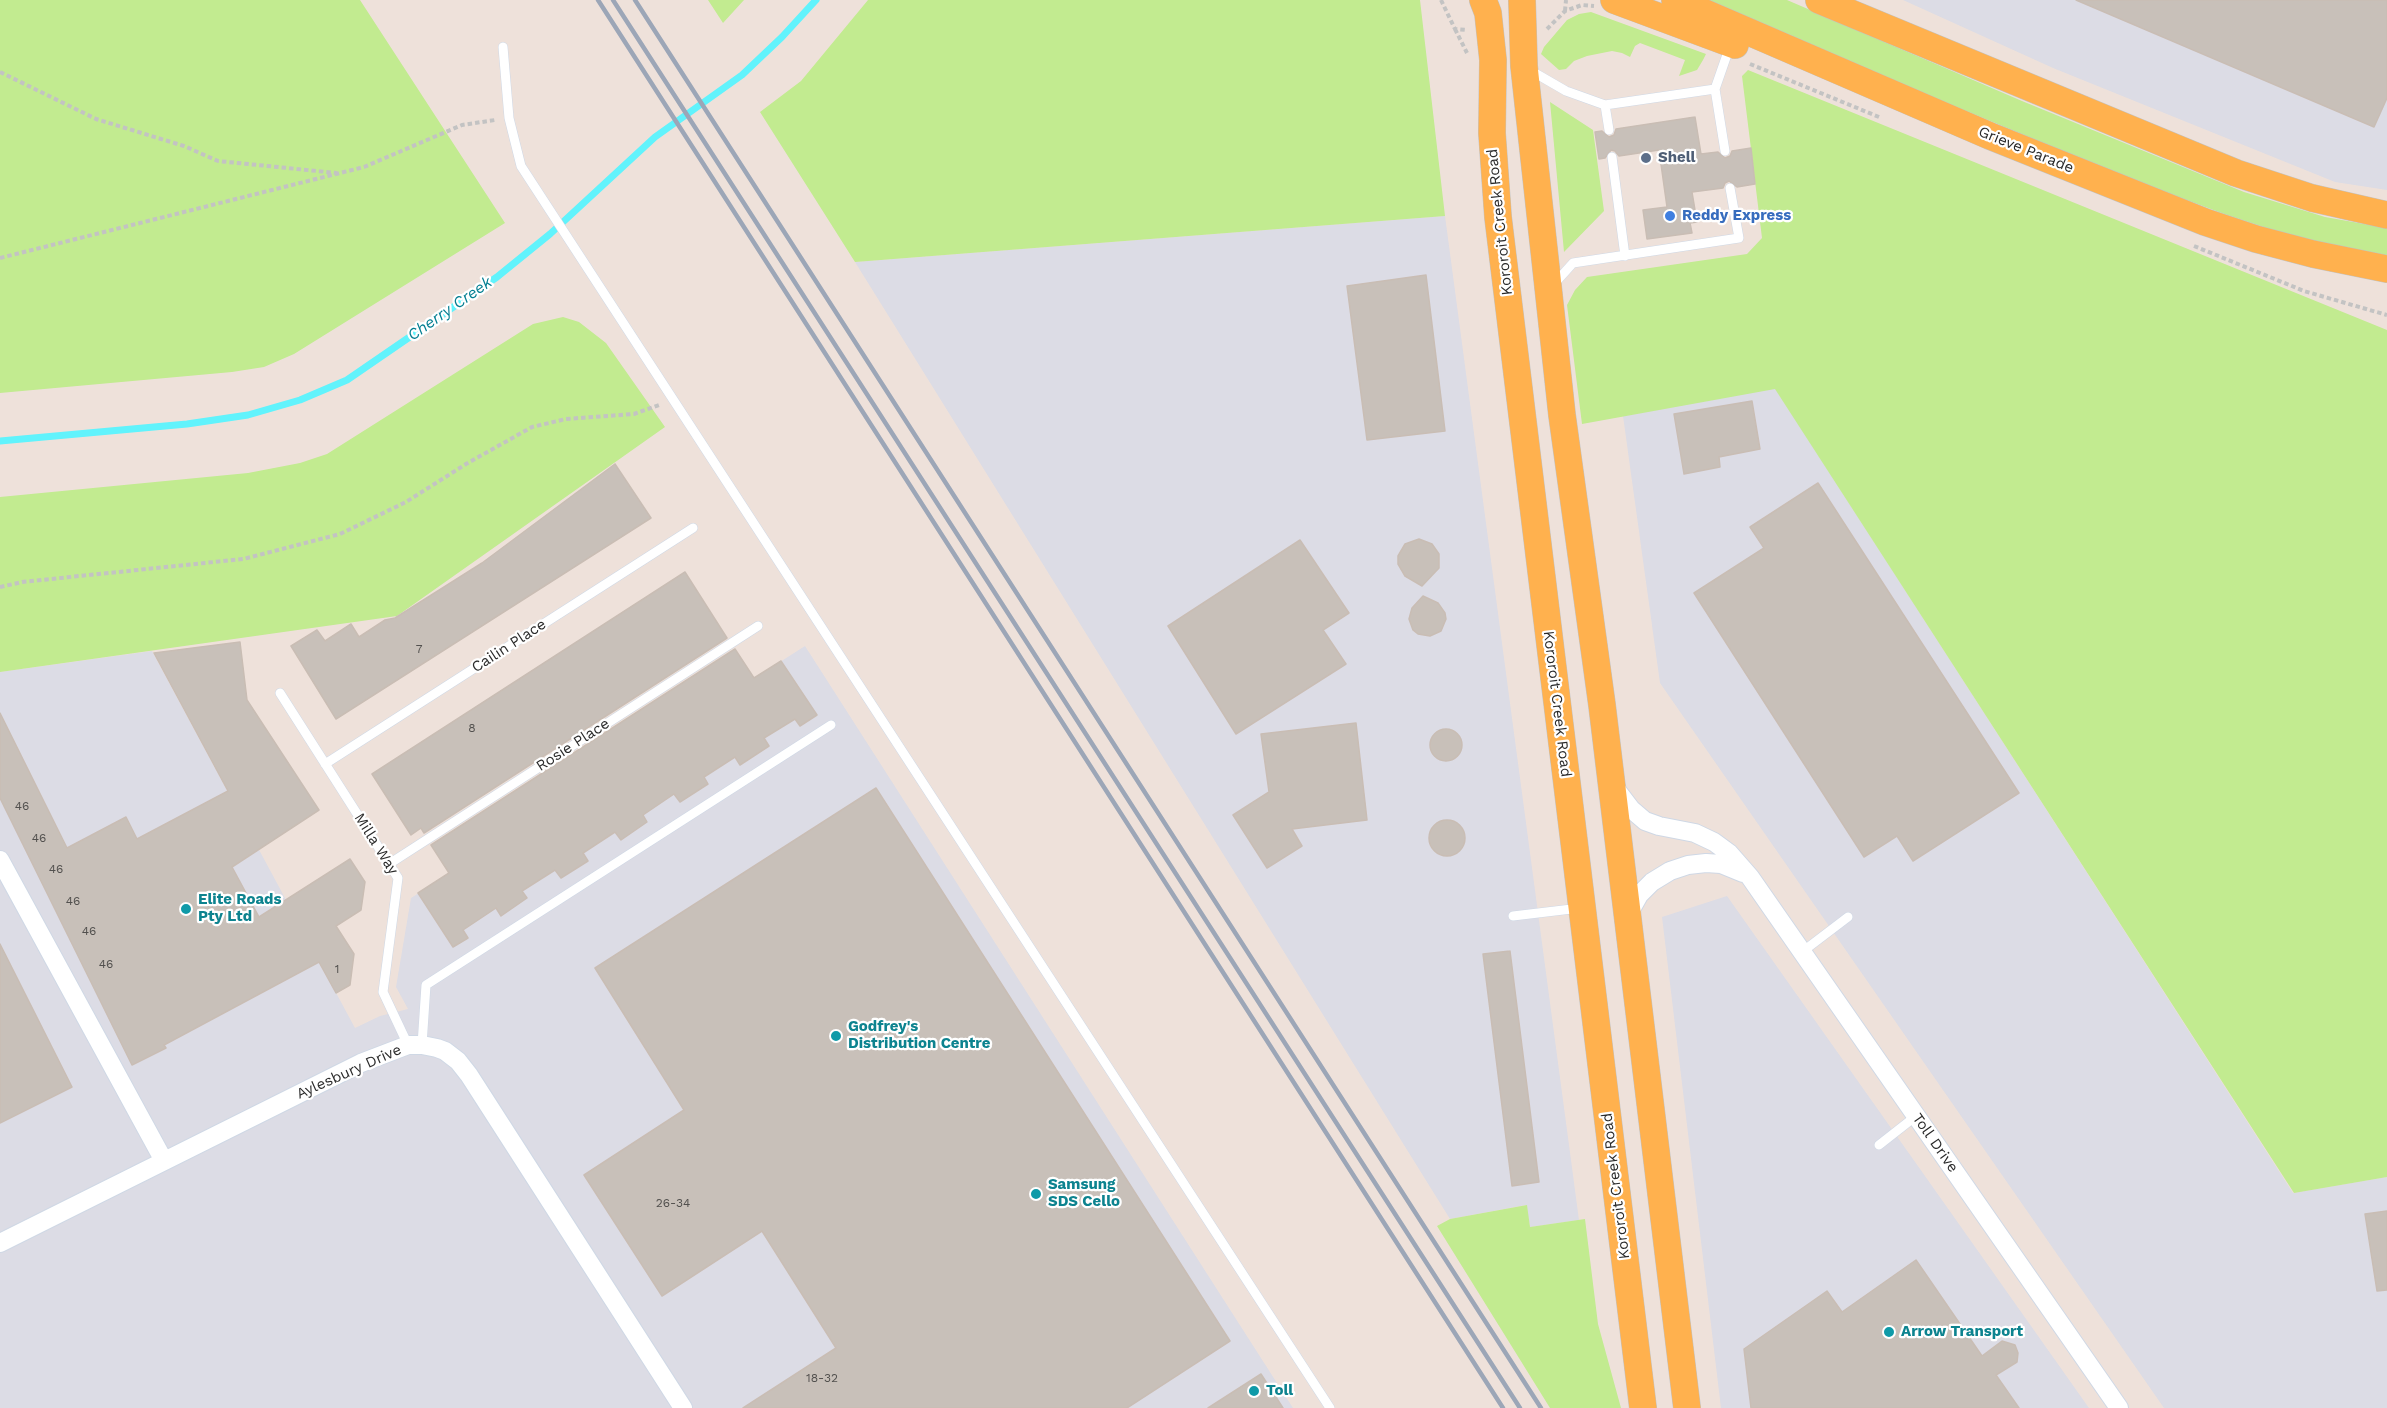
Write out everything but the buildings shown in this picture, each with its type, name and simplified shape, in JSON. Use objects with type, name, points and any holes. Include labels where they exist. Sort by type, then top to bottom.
[{"type":"main road","name":"Kororoit Creek Road","points":[[1483,0],[1488,13],[1493,60],[1491,133],[1498,217],[1643,1408]]},
{"type":"main road","points":[[1522,0],[1524,66],[1562,415],[1607,747],[1687,1408]]},
{"type":"main road","points":[[1614,0],[1733,35]]},
{"type":"main road","points":[[1675,0],[1733,35]]},
{"type":"main road","points":[[1819,0],[2236,173],[2312,198],[2387,215]]},
{"type":"main road","points":[[1523,27],[1530,11],[1554,5]]},
{"type":"main road","name":"Grieve Parade","points":[[1733,35],[1901,115],[1924,123],[1990,136],[2205,222],[2256,239],[2324,257],[2387,269]]},
{"type":"street","name":"Toll Drive","points":[[1607,747],[1618,792],[1631,809],[1645,821],[1695,833],[1714,842],[1729,853],[1750,878],[2119,1408]]},
{"type":"street","points":[[0,860],[164,1161]]},
{"type":"street","name":"Toll Drive","points":[[1630,936],[1630,911],[1639,895],[1652,882],[1670,871],[1688,865],[1721,864],[1735,868],[1750,878]]},
{"type":"street","name":"Aylesbury Drive","points":[[0,1243],[361,1063],[415,1045],[445,1051],[458,1061],[469,1075],[683,1408]]},
{"type":"lane","points":[[1725,152],[1715,89],[1733,35]]},
{"type":"lane","points":[[503,47],[509,118],[521,166],[1330,1408]]},
{"type":"lane","points":[[1524,66],[1566,91],[1605,105],[1715,89]]},
{"type":"lane","points":[[1605,105],[1609,130]]},
{"type":"lane","points":[[1612,157],[1625,256]]},
{"type":"lane","points":[[1548,290],[1573,263],[1738,238],[1730,188]]},
{"type":"lane","name":"Cailin Place","points":[[325,764],[693,528]]},
{"type":"lane","name":"Rosie Place","points":[[389,864],[758,626]]},
{"type":"lane","name":"Milla Way","points":[[280,693],[398,878],[383,992],[415,1045]]},
{"type":"lane","points":[[415,1045],[426,985],[831,725]]},
{"type":"lane","points":[[1513,916],[1583,908]]},
{"type":"lane","points":[[1802,952],[1848,917]]},
{"type":"lane","points":[[1879,1144],[1916,1116]]},
{"type":"path","points":[[1554,5],[1566,0]]},
{"type":"path","points":[[0,72],[96,119],[184,146],[218,162],[340,173]]},
{"type":"path","points":[[0,258],[364,167],[462,125],[509,118]]},
{"type":"path","points":[[0,587],[22,582],[243,559],[340,534],[406,502],[466,464],[532,427],[566,418],[634,414],[673,400]]},
{"type":"shaded area","points":[[1903,0],[2387,0],[2387,190],[2335,182],[2053,68]]},
{"type":"shaded area","points":[[1445,216],[1579,1220],[1530,1227],[1526,1205],[1450,1219],[855,262]]},
{"type":"shaded area","points":[[1775,388],[2293,1193],[2387,1177],[2387,1408],[2164,1408],[1660,683],[1623,416]]},
{"type":"shaded area","points":[[805,646],[1293,1408],[0,1408],[0,672],[152,651],[355,1028],[380,1016],[408,1009],[396,987],[411,898]]},
{"type":"shaded area","points":[[1727,896],[2089,1408],[1721,1408],[1662,917]]},
{"type":"green space","points":[[0,0],[360,0],[505,223],[294,354],[264,367],[232,372],[0,393]]},
{"type":"green space","points":[[708,0],[744,0],[723,23]]},
{"type":"green space","points":[[868,0],[1420,0],[1445,216],[855,262],[760,112],[801,81]]},
{"type":"green space","points":[[1707,0],[1787,0],[2022,101],[2244,192],[2325,217],[2387,228],[2387,256],[2297,238],[2127,178]]},
{"type":"green space","points":[[1591,12],[1706,54],[1697,70],[1679,76],[1685,60],[1640,43],[1635,46],[1630,57],[1612,51],[1587,56],[1574,61],[1566,69],[1559,70],[1541,54],[1544,47],[1567,20],[1579,14]]},
{"type":"green space","points":[[1748,70],[2387,330],[2387,1177],[2294,1193],[1775,389],[1582,424],[1567,305],[1575,290],[1587,277],[1747,254],[1762,238],[1742,76]]},
{"type":"green space","points":[[1550,102],[1593,130],[1604,211],[1564,252]]},
{"type":"green space","points":[[563,317],[579,322],[606,343],[665,427],[397,616],[0,672],[0,497],[248,473],[300,463],[327,454],[533,324]]},
{"type":"green space","points":[[1527,1205],[1530,1227],[1585,1219],[1598,1324],[1621,1408],[1550,1408],[1437,1226],[1450,1219]]},
{"type":"waterway","name":"Cherry Creek","points":[[0,441],[187,424],[248,415],[300,400],[347,380],[497,277],[550,234],[655,137],[742,75],[816,0]]},
{"type":"railway","points":[[598,0],[1503,1408]]},
{"type":"railway","points":[[613,0],[1520,1408]]},
{"type":"railway","points":[[635,0],[1541,1408]]},
{"type":"place","name":"Shell","points":[[1646,158]]},
{"type":"place","name":"Reddy Express","points":[[1670,216]]},
{"type":"place","name":"Elite Roads Pty Ltd","points":[[186,909]]},
{"type":"place","name":"Godfrey's Distribution Centre","points":[[836,1036]]},
{"type":"place","name":"Samsung SDS Cello","points":[[1036,1194]]},
{"type":"place","name":"Arrow Transport","points":[[1889,1332]]},
{"type":"place","name":"Toll","points":[[1254,1391]]}]
